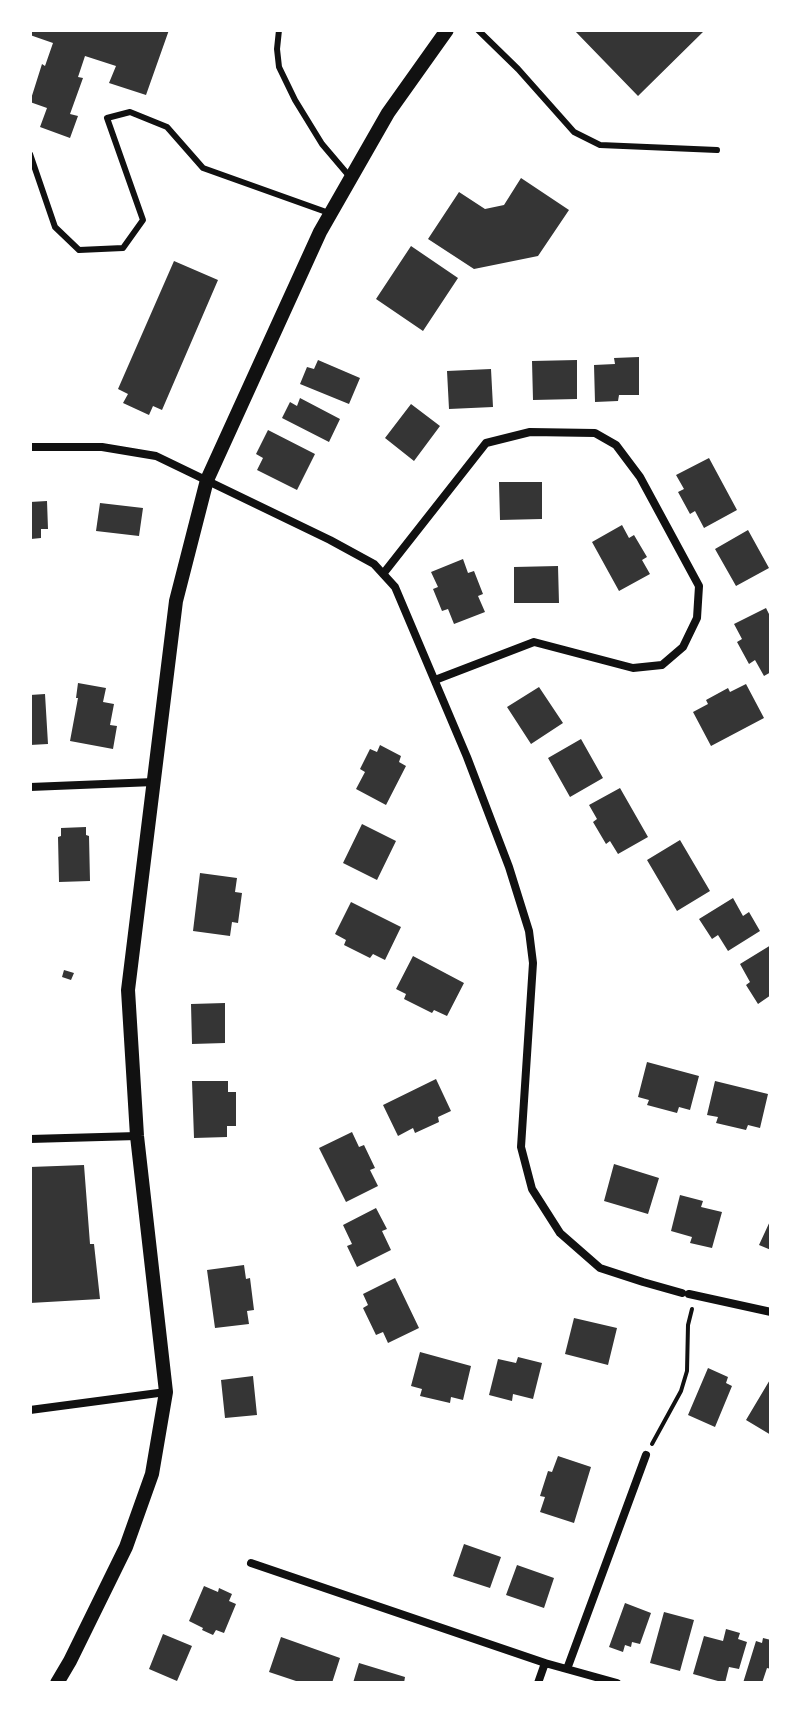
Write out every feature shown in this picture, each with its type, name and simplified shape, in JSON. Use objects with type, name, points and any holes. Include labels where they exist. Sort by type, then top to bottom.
[{"type":"street","points":[[57,1683],[126,1547],[152,1474],[166,1392],[137,1136],[128,990],[176,601],[207,480],[330,213],[388,113],[447,30]]},
{"type":"street","points":[[383,574],[486,443],[530,432],[595,433],[616,445],[640,477],[699,586],[697,618],[683,647],[662,665],[633,668],[534,642],[435,680]]},
{"type":"street","points":[[30,447],[102,447],[156,456],[374,564],[395,587],[467,757],[509,867],[529,931],[533,963],[521,1147],[532,1189],[560,1233],[600,1268],[689,1294],[771,1312]]},
{"type":"street","points":[[30,787],[154,782]]},
{"type":"street","points":[[30,1139],[137,1136]]},
{"type":"street","points":[[30,1410],[166,1392]]},
{"type":"street","points":[[567,1669],[646,1455]]},
{"type":"street","points":[[251,1563],[545,1663],[617,1683]]},
{"type":"street","points":[[538,1683],[545,1663]]},
{"type":"lane","points":[[279,30],[279,67],[322,144],[350,177]]},
{"type":"lane","points":[[478,30],[574,132],[600,145],[717,150]]},
{"type":"lane","points":[[30,154],[55,227],[79,250],[123,248],[143,220],[107,118],[130,112],[167,127],[203,168],[330,213]]},
{"type":"path","points":[[646,1455],[681,1391],[687,1371],[689,1294]]},
{"type":"building","points":[[30,30],[169,30],[146,95],[109,83],[116,66],[85,56],[78,77],[83,78],[70,114],[78,116],[70,138],[40,127],[47,108],[30,102],[42,64],[45,66],[53,43],[30,35]]},
{"type":"building","points":[[574,30],[705,30],[638,96]]},
{"type":"building","points":[[521,178],[569,210],[538,256],[474,269],[428,239],[459,192],[485,209],[504,205]]},
{"type":"building","points":[[411,246],[458,278],[423,331],[376,299]]},
{"type":"building","points":[[174,261],[218,280],[162,410],[153,406],[149,415],[123,403],[128,394],[118,389]]},
{"type":"building","points":[[639,357],[639,395],[619,395],[618,401],[595,402],[594,365],[615,364],[614,358]]},
{"type":"building","points":[[318,360],[360,378],[349,404],[300,384],[307,367],[314,369]]},
{"type":"building","points":[[577,360],[577,399],[533,400],[532,361]]},
{"type":"building","points":[[491,369],[493,407],[449,409],[447,371]]},
{"type":"building","points":[[300,398],[340,419],[329,442],[282,418],[290,402],[297,406]]},
{"type":"building","points":[[411,404],[440,426],[414,461],[385,438]]},
{"type":"building","points":[[268,430],[315,454],[297,490],[257,470],[263,458],[256,454]]},
{"type":"building","points":[[709,458],[737,510],[704,528],[695,511],[690,514],[678,492],[684,489],[676,475]]},
{"type":"building","points":[[499,482],[542,482],[542,519],[500,520]]},
{"type":"building","points":[[47,501],[48,529],[41,529],[41,538],[31,539],[30,502]]},
{"type":"building","points":[[100,503],[143,508],[139,536],[96,531]]},
{"type":"building","points":[[622,525],[629,538],[634,535],[647,557],[642,560],[650,574],[619,591],[592,542]]},
{"type":"building","points":[[748,530],[769,568],[736,586],[715,549]]},
{"type":"building","points":[[463,559],[468,573],[474,571],[483,594],[478,596],[485,612],[454,624],[448,609],[442,611],[433,589],[438,587],[431,572]]},
{"type":"building","points":[[558,566],[559,603],[514,603],[514,567]]},
{"type":"building","points":[[766,608],[771,618],[771,672],[764,676],[755,660],[749,664],[737,642],[742,639],[734,624]]},
{"type":"building","points":[[78,683],[106,688],[103,702],[114,704],[110,725],[117,726],[113,749],[70,741]]},
{"type":"building","points":[[746,684],[764,718],[711,746],[693,712],[708,704],[706,700],[728,688],[730,692]]},
{"type":"building","points":[[539,687],[563,723],[531,744],[507,707]]},
{"type":"building","points":[[45,694],[48,744],[30,745],[30,695]]},
{"type":"building","points":[[581,739],[603,778],[570,797],[548,758]]},
{"type":"building","points":[[380,745],[401,756],[399,762],[406,766],[386,805],[356,789],[365,772],[360,769],[370,749],[377,752]]},
{"type":"building","points":[[620,788],[648,837],[618,854],[610,841],[606,844],[593,822],[597,819],[589,805]]},
{"type":"building","points":[[362,824],[396,841],[377,880],[343,863]]},
{"type":"building","points":[[86,827],[90,881],[59,882],[58,837],[61,836],[61,828]]},
{"type":"building","points":[[680,840],[710,891],[677,911],[647,860]]},
{"type":"building","points":[[200,873],[237,878],[235,892],[242,893],[238,923],[232,922],[230,936],[193,931]]},
{"type":"building","points":[[733,898],[743,916],[749,912],[760,931],[728,951],[718,935],[712,939],[699,919]]},
{"type":"building","points":[[351,902],[401,927],[385,960],[373,954],[370,958],[344,945],[346,940],[335,934]]},
{"type":"building","points":[[771,945],[771,995],[758,1004],[746,985],[750,982],[740,964]]},
{"type":"building","points":[[413,956],[464,983],[447,1016],[434,1010],[432,1013],[404,999],[406,994],[396,989]]},
{"type":"building","points":[[64,970],[74,973],[71,980],[62,977]]},
{"type":"building","points":[[225,1003],[225,1043],[192,1044],[191,1004]]},
{"type":"building","points":[[647,1062],[699,1076],[690,1110],[679,1107],[677,1113],[647,1105],[649,1100],[638,1097]]},
{"type":"building","points":[[436,1079],[451,1111],[438,1117],[439,1122],[415,1133],[413,1128],[398,1136],[383,1105]]},
{"type":"building","points":[[192,1081],[228,1081],[228,1092],[236,1092],[236,1126],[227,1126],[227,1137],[194,1138]]},
{"type":"building","points":[[715,1081],[768,1094],[760,1128],[748,1125],[746,1130],[716,1123],[718,1117],[707,1115]]},
{"type":"building","points":[[352,1132],[359,1147],[364,1145],[375,1168],[370,1170],[378,1186],[346,1202],[319,1148]]},
{"type":"building","points":[[614,1164],[659,1178],[648,1214],[604,1201]]},
{"type":"building","points":[[84,1165],[90,1244],[94,1244],[100,1299],[30,1303],[30,1167]]},
{"type":"building","points":[[680,1195],[703,1201],[701,1207],[722,1212],[712,1248],[690,1243],[692,1237],[671,1231]]},
{"type":"building","points":[[376,1208],[387,1229],[382,1231],[391,1250],[357,1267],[347,1246],[352,1244],[343,1225]]},
{"type":"building","points":[[771,1219],[771,1250],[759,1245]]},
{"type":"building","points":[[244,1265],[246,1279],[250,1278],[254,1310],[247,1311],[249,1324],[215,1328],[207,1270]]},
{"type":"building","points":[[395,1278],[419,1328],[388,1343],[383,1332],[376,1335],[363,1308],[368,1305],[363,1294]]},
{"type":"building","points":[[574,1318],[617,1328],[608,1365],[565,1354]]},
{"type":"building","points":[[420,1352],[471,1366],[463,1400],[451,1397],[450,1403],[420,1396],[422,1389],[411,1386]]},
{"type":"building","points":[[518,1357],[542,1363],[533,1399],[513,1394],[512,1401],[489,1395],[498,1359],[516,1363]]},
{"type":"building","points":[[708,1368],[728,1377],[726,1383],[732,1386],[715,1427],[688,1415]]},
{"type":"building","points":[[253,1376],[257,1415],[225,1418],[221,1380]]},
{"type":"building","points":[[771,1378],[771,1435],[746,1420]]},
{"type":"building","points":[[558,1456],[591,1467],[574,1523],[540,1512],[545,1497],[540,1496],[548,1471],[552,1472]]},
{"type":"building","points":[[464,1544],[501,1557],[490,1588],[453,1576]]},
{"type":"building","points":[[517,1565],[554,1578],[544,1608],[506,1595]]},
{"type":"building","points":[[204,1586],[232,1594],[229,1601],[236,1604],[224,1633],[216,1630],[213,1635],[189,1621]]},
{"type":"building","points":[[625,1603],[651,1613],[640,1644],[632,1642],[631,1647],[625,1645],[623,1652],[609,1647]]},
{"type":"building","points":[[664,1612],[694,1620],[680,1671],[650,1663]]},
{"type":"building","points":[[726,1629],[740,1633],[738,1639],[747,1642],[739,1669],[729,1667],[725,1683],[693,1674],[704,1636],[723,1641]]},
{"type":"building","points":[[163,1634],[192,1646],[177,1681],[149,1669]]},
{"type":"building","points":[[281,1637],[340,1658],[332,1683],[302,1683],[269,1672]]},
{"type":"building","points":[[763,1638],[771,1640],[771,1669],[767,1668],[762,1683],[743,1683],[756,1641],[762,1643]]},
{"type":"building","points":[[359,1663],[405,1677],[404,1683],[353,1683]]}]
